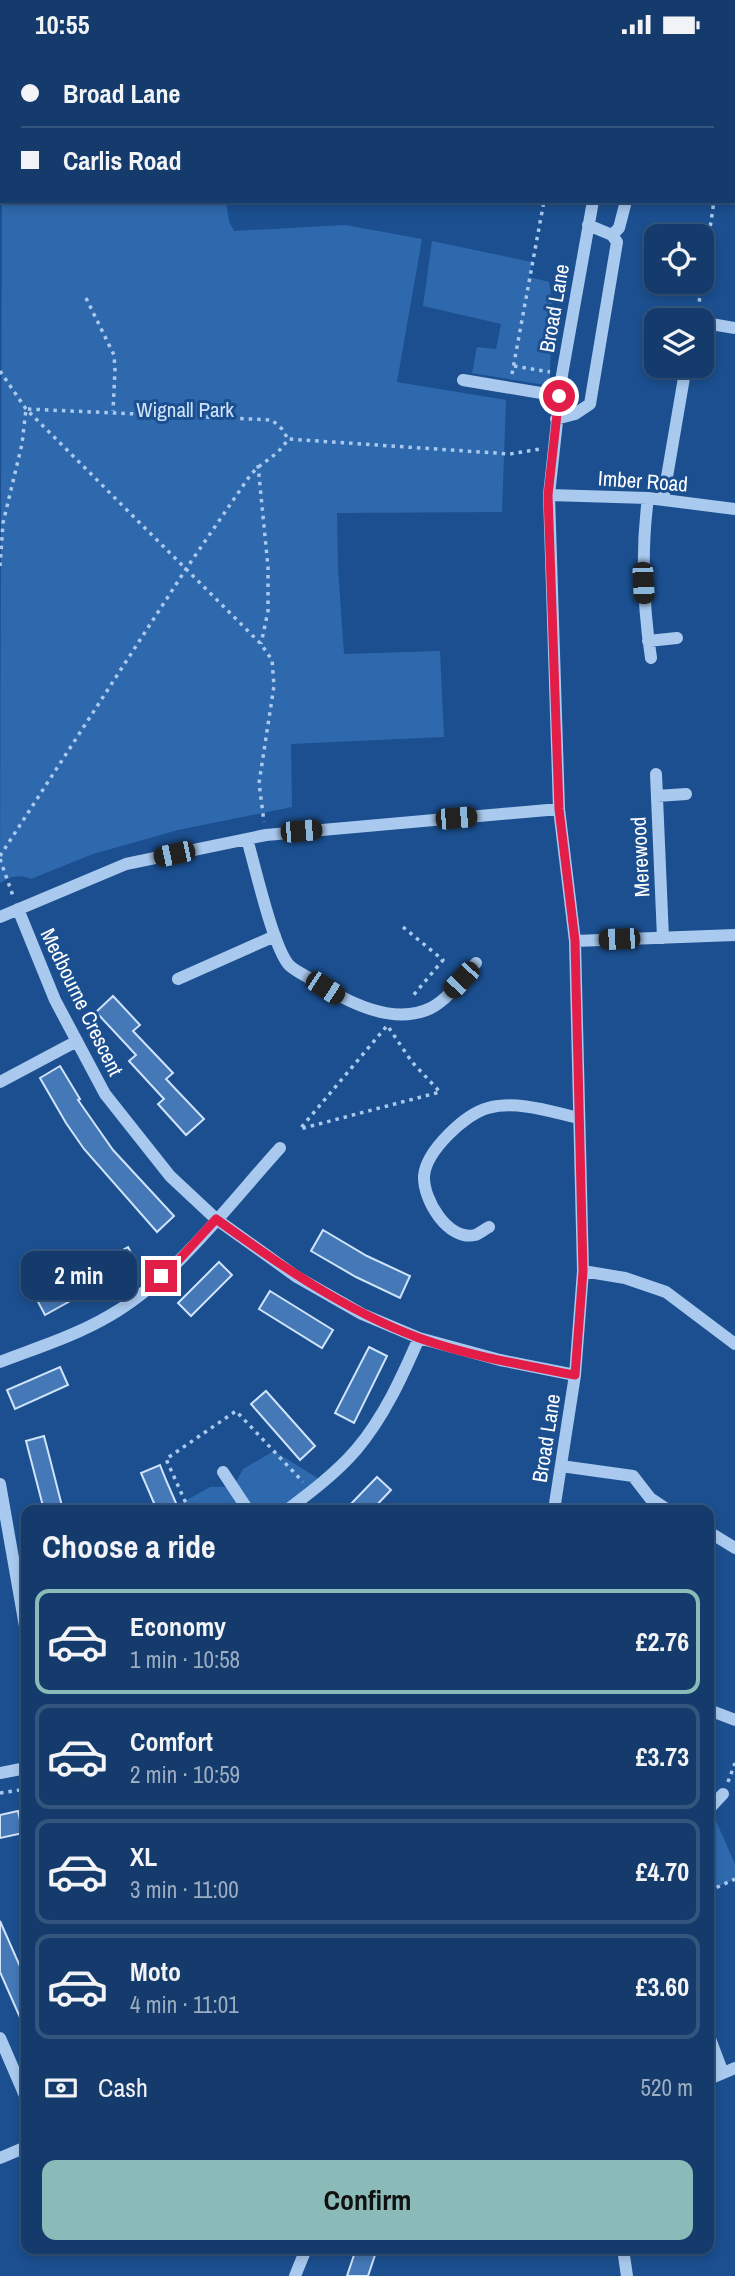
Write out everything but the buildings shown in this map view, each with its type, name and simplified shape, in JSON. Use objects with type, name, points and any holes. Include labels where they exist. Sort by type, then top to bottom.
[{"type":"street","name":"Broad Lane","points":[[555,1505],[575,1375],[583,1271],[575,941],[559,809],[548,495],[562,375],[593,203]]},
{"type":"street","points":[[612,235],[619,228],[625,203]]},
{"type":"street","points":[[556,419],[575,414],[590,404],[617,242],[612,235],[589,225]]},
{"type":"street","points":[[714,324],[735,328]]},
{"type":"street","points":[[663,500],[684,378]]},
{"type":"street","points":[[463,380],[559,396]]},
{"type":"street","name":"Imber Road","points":[[548,495],[648,498],[735,509]]},
{"type":"street","points":[[648,498],[643,583],[651,658]]},
{"type":"street","points":[[648,641],[677,638]]},
{"type":"street","name":"Merewood","points":[[656,774],[663,938]]},
{"type":"street","points":[[657,796],[686,794]]},
{"type":"street","points":[[0,917],[126,865],[266,835],[559,809]]},
{"type":"street","points":[[247,839],[275,936],[289,965],[342,999],[363,1008],[398,1014],[432,1008],[476,963]]},
{"type":"street","name":"Medbourne Crescent","points":[[18,909],[55,1000],[105,1094],[170,1176],[216,1219],[297,1277],[362,1314],[419,1338],[500,1360],[575,1375]]},
{"type":"street","points":[[575,941],[735,935]]},
{"type":"street","points":[[178,979],[275,936]]},
{"type":"street","points":[[0,1082],[77,1041]]},
{"type":"street","points":[[489,1227],[475,1235],[456,1233],[443,1224],[429,1197],[424,1176],[432,1155],[461,1122],[488,1108],[543,1109],[579,1118]]},
{"type":"street","points":[[0,1362],[108,1316],[146,1289],[176,1263],[280,1148]]},
{"type":"street","points":[[583,1271],[625,1278],[666,1293],[735,1344]]},
{"type":"street","points":[[294,1505],[356,1449],[378,1419],[419,1338]]},
{"type":"street","points":[[561,1466],[633,1476],[650,1498],[660,1505]]},
{"type":"street","points":[[223,1472],[245,1505]]},
{"type":"street","points":[[0,1484],[21,1591]]},
{"type":"street","points":[[714,1535],[735,1548]]},
{"type":"street","points":[[714,1712],[735,1720]]},
{"type":"street","points":[[0,1773],[21,1769]]},
{"type":"street","points":[[714,1804],[723,1794]]},
{"type":"street","points":[[0,2038],[21,2086]]},
{"type":"street","points":[[714,2045],[729,2071]]},
{"type":"street","points":[[0,2158],[21,2149]]},
{"type":"street","points":[[295,2276],[304,2254]]},
{"type":"street","points":[[624,2254],[627,2276]]},
{"type":"path","points":[[510,386],[544,203]]},
{"type":"path","points":[[698,308],[714,203]]},
{"type":"path","points":[[86,298],[114,355],[113,411]]},
{"type":"path","points":[[514,366],[562,375]]},
{"type":"path","points":[[0,371],[26,409],[261,643],[272,660],[274,686],[259,783],[266,835]]},
{"type":"path","points":[[26,409],[272,420],[288,439]]},
{"type":"path","points":[[0,566],[3,523],[22,444],[26,409]]},
{"type":"path","points":[[288,439],[510,454],[534,449],[553,450]]},
{"type":"path","points":[[18,909],[0,857],[186,569],[258,465],[275,457],[288,439]]},
{"type":"path","points":[[258,465],[268,566],[268,611],[261,643]]},
{"type":"path","points":[[387,1026],[412,1062],[440,1091],[300,1129],[387,1026],[398,1014],[443,960],[403,927]]},
{"type":"path","points":[[187,1505],[166,1459],[236,1411],[312,1491]]},
{"type":"path","points":[[0,1794],[21,1790]]},
{"type":"path","points":[[714,1889],[735,1879]]},
{"type":"green space","name":"Wignall Park","points":[[2,203],[226,203],[229,221],[234,231],[345,225],[422,239],[397,382],[506,400],[502,512],[337,513],[338,568],[344,654],[440,651],[444,737],[291,744],[292,807],[178,830],[93,854],[31,879],[15,877],[0,883]]},
{"type":"green space","points":[[432,241],[532,262],[529,277],[549,282],[552,300],[550,377],[545,385],[472,373],[477,347],[496,349],[501,324],[423,306]]},
{"type":"green space","points":[[274,1451],[324,1482],[294,1505],[186,1505],[185,1501],[210,1487],[233,1487],[243,1469]]},
{"type":"green space","points":[[714,1817],[735,1864],[735,1879],[714,1889]]},
{"type":"route","points":[[161,1276],[216,1219],[297,1277],[362,1314],[419,1338],[500,1360],[575,1375],[583,1271],[575,941],[559,809],[548,495],[559,396]]}]
